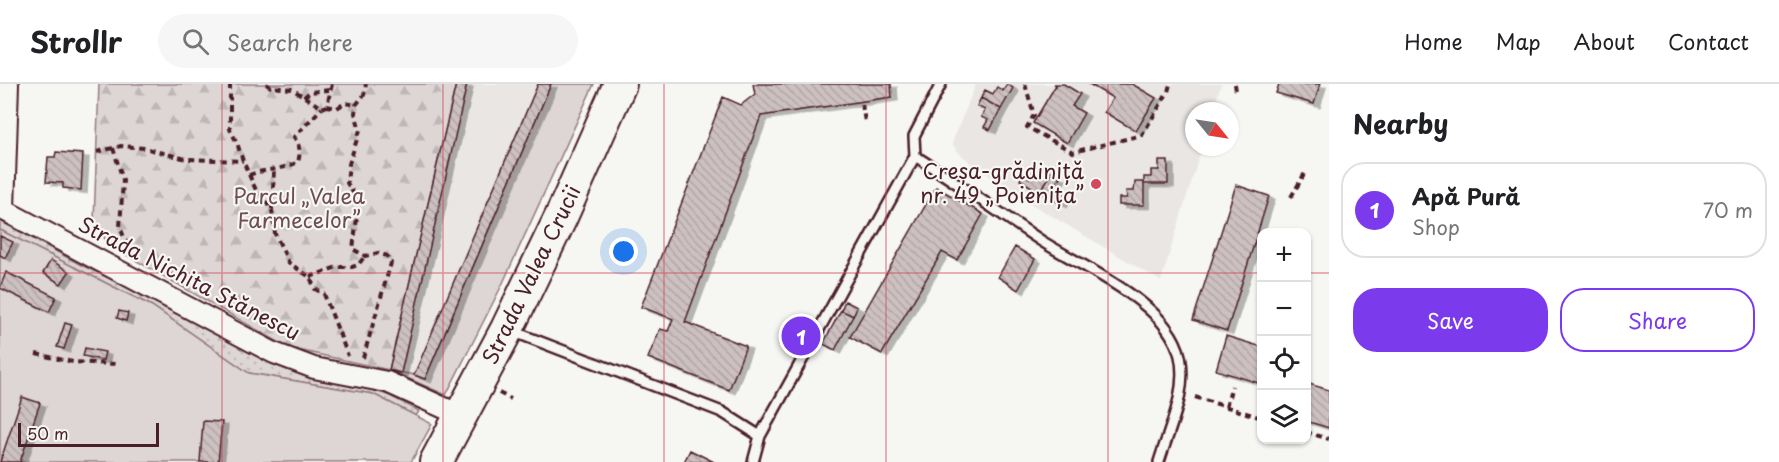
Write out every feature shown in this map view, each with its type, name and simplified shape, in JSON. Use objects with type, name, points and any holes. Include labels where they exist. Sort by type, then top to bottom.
[{"type":"main road","name":"Strada Valea Crucii","points":[[436,462],[507,329],[561,217],[620,84]]},
{"type":"street","points":[[2,209],[8,84]]},
{"type":"street","name":"Strada Nichita Stănescu","points":[[2,209],[274,353],[314,368],[387,382],[462,416]]},
{"type":"lane","points":[[753,462],[760,436],[915,156],[914,136],[941,84]]},
{"type":"lane","points":[[915,156],[1043,241],[1122,287],[1161,321],[1175,343],[1183,375],[1159,462]]},
{"type":"lane","points":[[507,329],[722,412],[760,436]]},
{"type":"path","points":[[230,84],[230,129],[255,188],[272,210]]},
{"type":"path","points":[[266,84],[271,87],[292,89],[325,107],[337,108],[345,103],[356,105]]},
{"type":"path","points":[[249,175],[274,168],[288,167],[298,162],[300,146],[294,137],[325,107],[332,84]]},
{"type":"path","points":[[365,256],[353,249],[359,202],[347,183],[349,164],[360,130],[355,113],[356,105],[364,95],[366,84]]},
{"type":"path","points":[[1025,84],[1034,115],[1028,127],[1073,152],[1143,135],[1168,92],[1170,84]]},
{"type":"path","points":[[1235,84],[1236,91]]},
{"type":"path","points":[[304,97],[310,92],[329,90]]},
{"type":"path","points":[[862,104],[865,122]]},
{"type":"path","points":[[97,152],[122,146],[144,148],[186,159],[243,161]]},
{"type":"path","points":[[113,148],[123,180],[120,227],[144,284]]},
{"type":"path","points":[[274,168],[272,210],[275,234],[289,263],[310,277],[315,289],[324,294],[356,376]]},
{"type":"path","points":[[1291,197],[1305,173]]},
{"type":"path","points":[[310,277],[338,267],[358,265],[365,256],[378,253],[387,256],[391,263],[368,346],[356,376]]},
{"type":"path","points":[[36,354],[73,362],[117,364]]},
{"type":"path","points":[[1226,407],[1232,386]]},
{"type":"path","points":[[498,393],[511,399]]},
{"type":"path","points":[[1195,397],[1257,416]]},
{"type":"path","points":[[1311,434],[1329,439]]},
{"type":"shaded area","points":[[456,84],[551,84],[425,379],[389,370]]},
{"type":"shaded area","name":"Creșa-grădiniță nr. 49 „Poienița”","points":[[976,84],[1221,84],[1216,102],[1185,102],[1185,156],[1199,156],[1161,281],[1030,203],[972,164],[957,151],[952,143]]},
{"type":"green space","name":"Parcul „Valea Farmecelor”","points":[[99,84],[456,84],[389,370],[289,348],[109,245],[94,222]]},
{"type":"green space","points":[[551,84],[594,84],[502,285],[446,395],[389,370],[425,379]]},
{"type":"green space","points":[[0,221],[83,266],[151,297],[252,353],[288,370],[363,386],[390,396],[419,411],[416,416],[373,394],[249,373],[152,306],[0,230]]},
{"type":"green space","points":[[0,230],[152,306],[249,373],[373,394],[432,424],[411,462],[0,462]]},
{"type":"building","points":[[456,84],[467,84],[401,373],[389,370]]},
{"type":"building","points":[[538,84],[551,84],[425,379],[414,375]]},
{"type":"building","points":[[753,84],[891,84],[892,97],[761,116],[685,322],[746,346],[729,390],[648,358],[660,329],[668,331],[673,319],[641,307],[723,97],[741,105],[755,94]]},
{"type":"building","points":[[1007,84],[1013,88],[1001,109],[981,98],[985,90],[993,94],[997,87],[1003,91]]},
{"type":"building","points":[[1054,84],[1064,84],[1080,94],[1072,106],[1084,113],[1067,143],[1033,123],[1056,85]]},
{"type":"building","points":[[1089,84],[1132,84],[1156,98],[1136,131],[1104,112],[1113,98]]},
{"type":"building","points":[[1279,84],[1320,84],[1314,104],[1276,93]]},
{"type":"building","points":[[981,98],[1001,109],[990,130],[984,127],[988,120],[981,117],[985,110],[977,106]]},
{"type":"building","points":[[56,152],[83,154],[81,190],[63,188],[63,183],[46,182],[48,157],[55,157]]},
{"type":"building","points":[[1159,161],[1168,161],[1168,184],[1144,184],[1144,177],[1151,177],[1151,170],[1159,170]]},
{"type":"building","points":[[1044,167],[1052,172],[1040,192],[1020,180],[1023,174],[1029,178],[1033,171],[1040,175]]},
{"type":"building","points":[[1052,172],[1060,177],[1055,184],[1062,188],[1058,195],[1064,199],[1061,204],[1040,192]]},
{"type":"building","points":[[1135,182],[1144,182],[1144,205],[1119,205],[1119,198],[1127,198],[1126,191],[1134,191]]},
{"type":"building","points":[[1236,185],[1269,196],[1259,228],[1257,228],[1257,235],[1227,331],[1193,320]]},
{"type":"building","points":[[936,187],[983,214],[957,260],[942,252],[882,354],[850,337]]},
{"type":"building","points":[[0,236],[13,242],[5,258],[0,255]]},
{"type":"building","points":[[1015,247],[1035,259],[1018,290],[998,277]]},
{"type":"building","points":[[51,260],[69,272],[61,284],[43,273]]},
{"type":"building","points":[[6,272],[56,297],[49,312],[0,288]]},
{"type":"building","points":[[845,301],[857,307],[853,316],[841,310]]},
{"type":"building","points":[[841,310],[853,316],[835,350],[823,344]]},
{"type":"building","points":[[119,311],[128,313],[126,321],[117,318]]},
{"type":"building","points":[[65,323],[72,325],[64,349],[57,347]]},
{"type":"building","points":[[1226,336],[1257,345],[1257,382],[1216,370]]},
{"type":"building","points":[[85,348],[105,352],[103,360],[83,356]]},
{"type":"building","points":[[1311,385],[1329,390],[1329,428],[1311,423]]},
{"type":"building","points":[[22,397],[40,403],[20,462],[0,462]]},
{"type":"building","points":[[203,421],[222,422],[218,462],[200,462]]},
{"type":"building","points":[[690,450],[714,462],[684,462]]},
{"type":"place","name":"Creșa-grădiniță nr. 49 „Poienița”","points":[[1096,184]]},
{"type":"place","name":"Apă Pură","points":[[801,336]]}]
